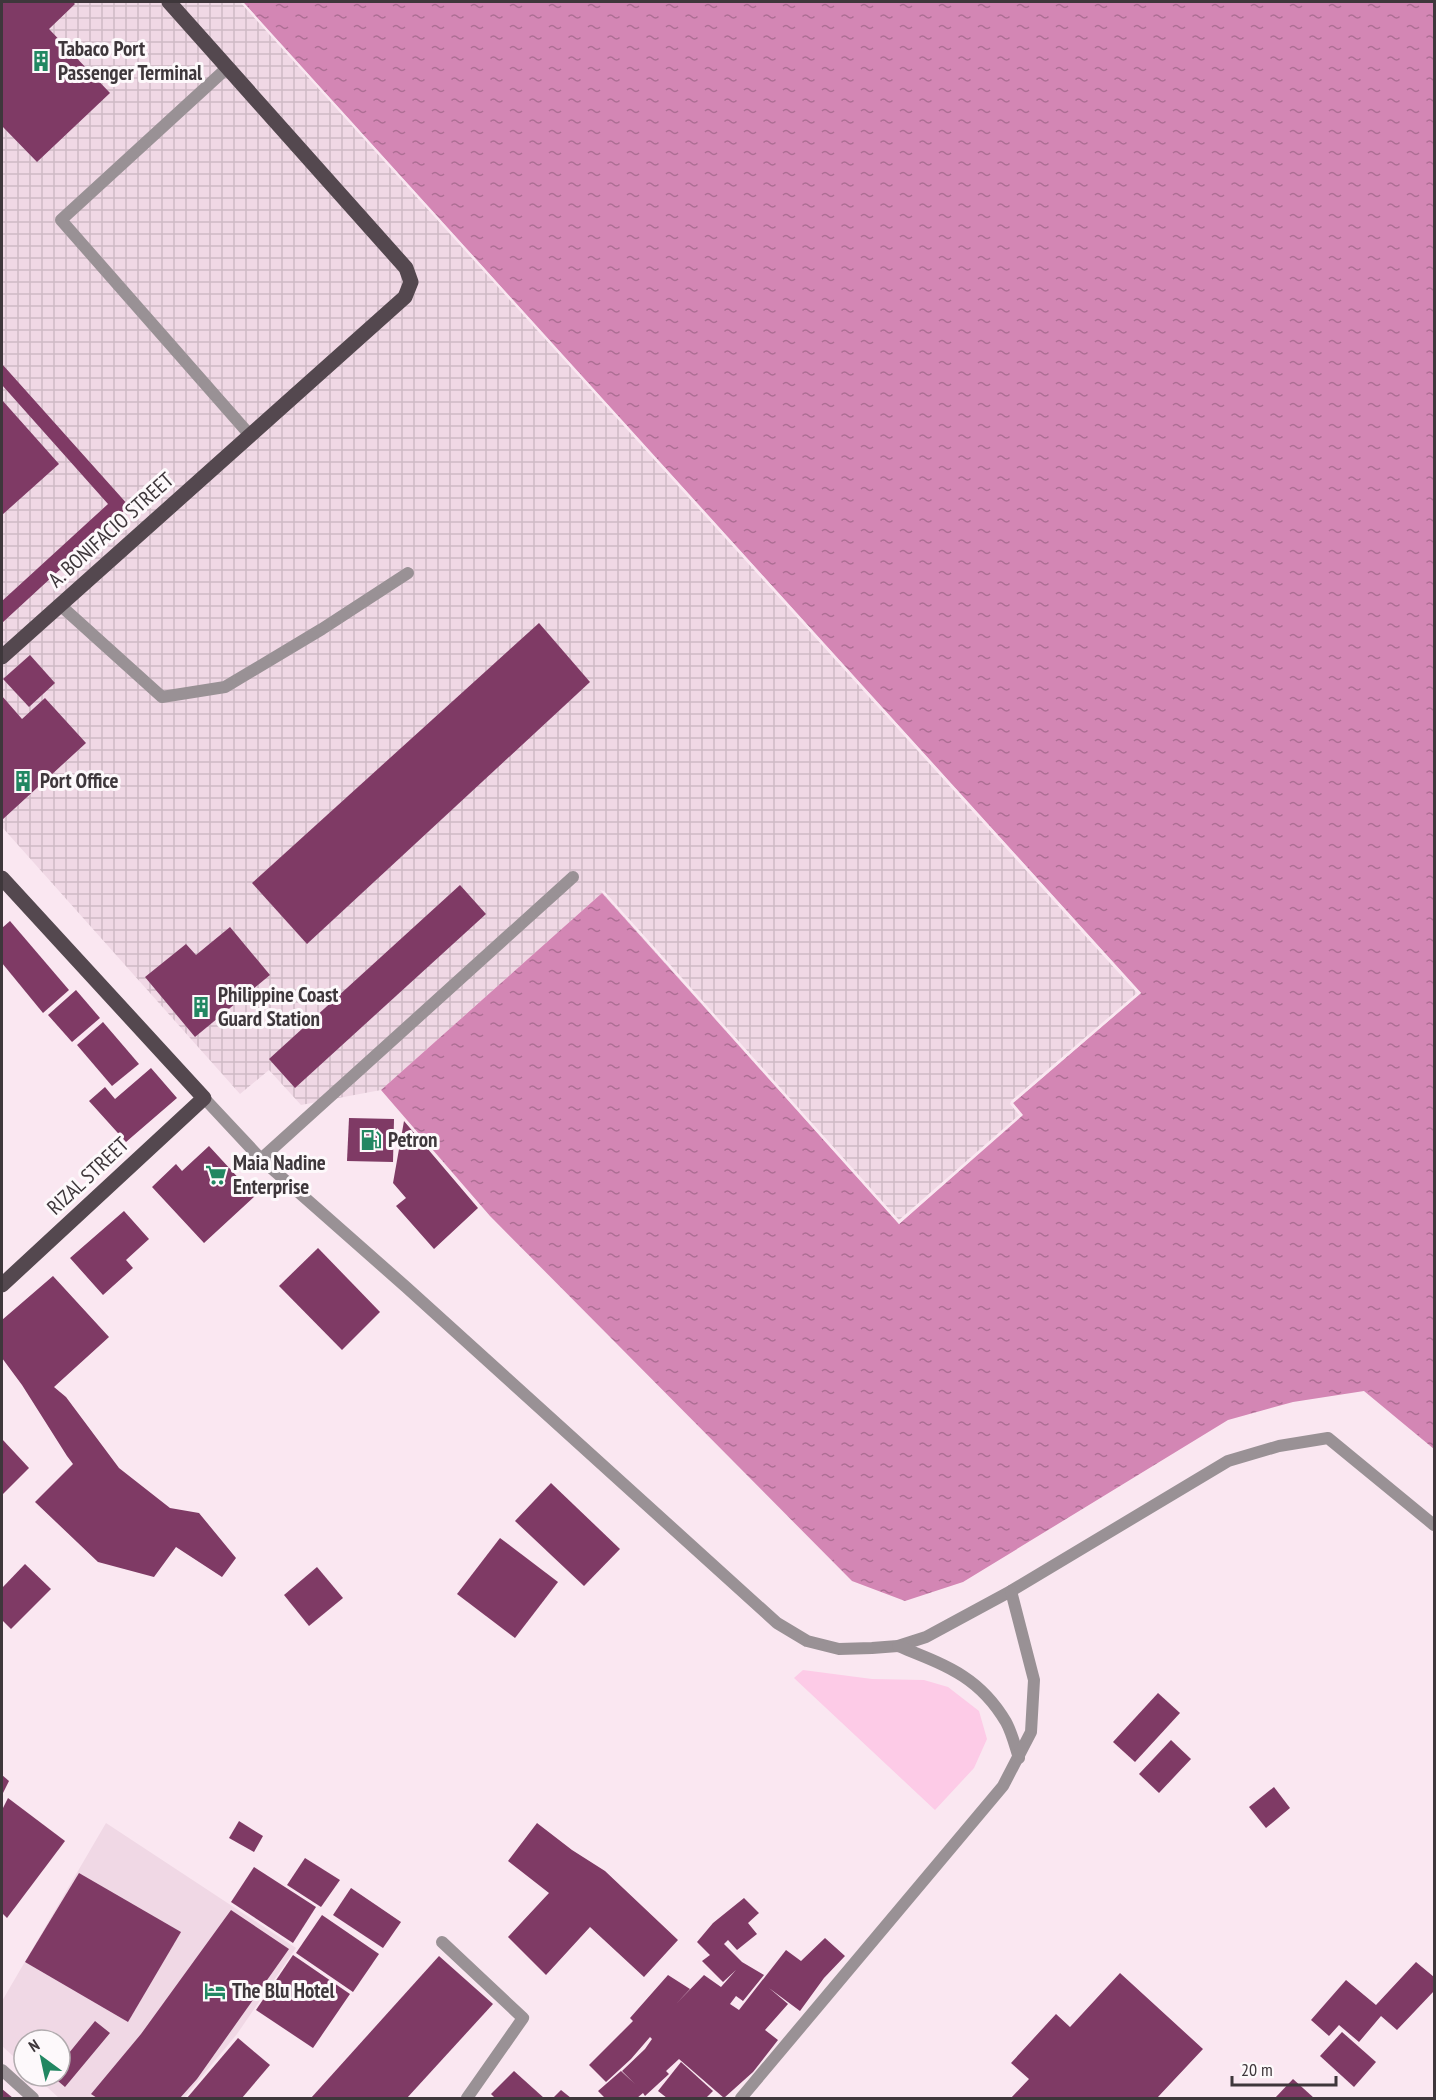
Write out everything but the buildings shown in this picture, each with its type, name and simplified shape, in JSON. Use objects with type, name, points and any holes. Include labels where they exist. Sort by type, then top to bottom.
[{"type":"main road","name":"A. BONIFACIO STREET","points":[[2,657],[405,297],[411,282],[406,268],[169,2]]},
{"type":"main road","points":[[2,878],[204,1098]]},
{"type":"main road","name":"RIZAL STREET","points":[[2,1285],[204,1098]]},
{"type":"street","points":[[226,68],[61,220],[249,435]]},
{"type":"street","points":[[60,605],[162,697],[225,687],[408,573]]},
{"type":"street","points":[[261,1160],[573,877]]},
{"type":"street","points":[[204,1098],[261,1160],[406,1287],[777,1623],[807,1641],[839,1648],[872,1648],[898,1646],[926,1637],[1011,1591],[1228,1461],[1279,1446],[1328,1438],[1434,1525]]},
{"type":"street","points":[[741,2098],[1003,1786],[1019,1758],[1031,1732],[1034,1680],[1011,1591]]},
{"type":"street","points":[[898,1646],[950,1667],[985,1693],[1007,1724],[1019,1758]]},
{"type":"street","points":[[442,1942],[523,2018],[467,2098]]},
{"type":"street","points":[[2,2070],[33,2098]]},
{"type":"shaded area","points":[[2,2],[243,2],[1141,993],[1023,1115],[899,1224],[602,893],[381,1090],[301,1105],[269,1070],[240,1094],[2,827]]},
{"type":"shaded area","points":[[803,1670],[872,1679],[924,1680],[948,1687],[979,1711],[987,1739],[974,1768],[935,1810],[794,1678]]},
{"type":"shaded area","points":[[106,1823],[296,1948],[237,2034],[184,2098],[59,2098],[48,2088],[72,2088],[72,2028],[12,2028],[12,2055],[2,2046],[2,2001]]},
{"type":"water","points":[[243,2],[1434,2],[1434,1449],[1364,1391],[1293,1402],[1228,1420],[963,1582],[905,1601],[852,1581],[490,1216],[381,1090],[602,893],[899,1224],[1022,1115],[1013,1103],[1141,993]]},
{"type":"pier","points":[[240,2],[243,2],[1141,993],[1013,1103],[1023,1115],[899,1224],[600,890],[604,891],[899,1220],[1019,1115],[1010,1104],[1011,1101],[1137,993]]},
{"type":"place","name":"Tabaco Port Passenger Terminal","points":[[41,61]]},
{"type":"place","name":"Port Office","points":[[23,781]]},
{"type":"place","name":"Philippine Coast Guard Station","points":[[201,1007]]},
{"type":"place","name":"Petron","points":[[371,1140]]},
{"type":"place","name":"Maia Nadine Enterprise","points":[[216,1175]]},
{"type":"place","name":"The Blu Hotel","points":[[215,1991]]}]
